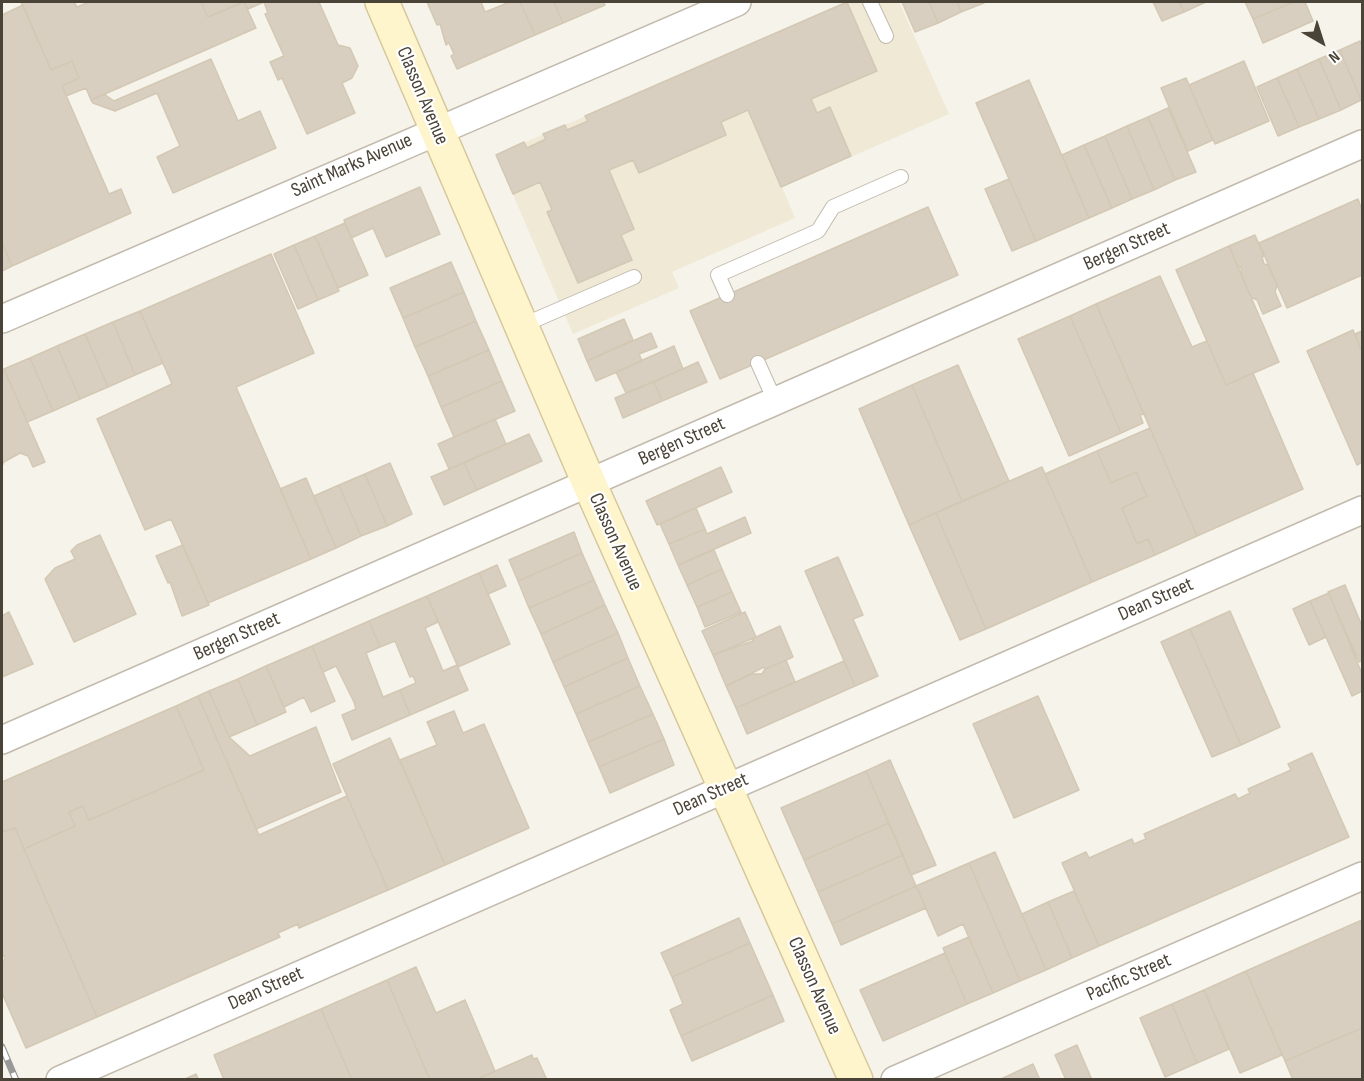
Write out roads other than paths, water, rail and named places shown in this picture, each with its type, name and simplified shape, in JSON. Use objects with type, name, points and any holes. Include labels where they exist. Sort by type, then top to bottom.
[{"type":"street","name":"Classon Avenue","points":[[382,2],[589,483],[856,1080]]},
{"type":"street","name":"Saint Marks Avenue","points":[[2,319],[437,129],[737,2]]},
{"type":"street","name":"Bergen Street","points":[[2,740],[1362,144]]},
{"type":"street","name":"Dean Street","points":[[60,1080],[1362,510]]},
{"type":"street","name":"Pacific Street","points":[[895,1080],[1362,876]]},
{"type":"lane","points":[[870,2],[886,36]]},
{"type":"lane","points":[[727,295],[718,275],[818,231],[833,207],[901,177]]},
{"type":"lane","points":[[521,326],[634,277]]},
{"type":"lane","points":[[758,363],[775,401]]},
{"type":"railway","points":[[2,1047],[16,1080]]}]
